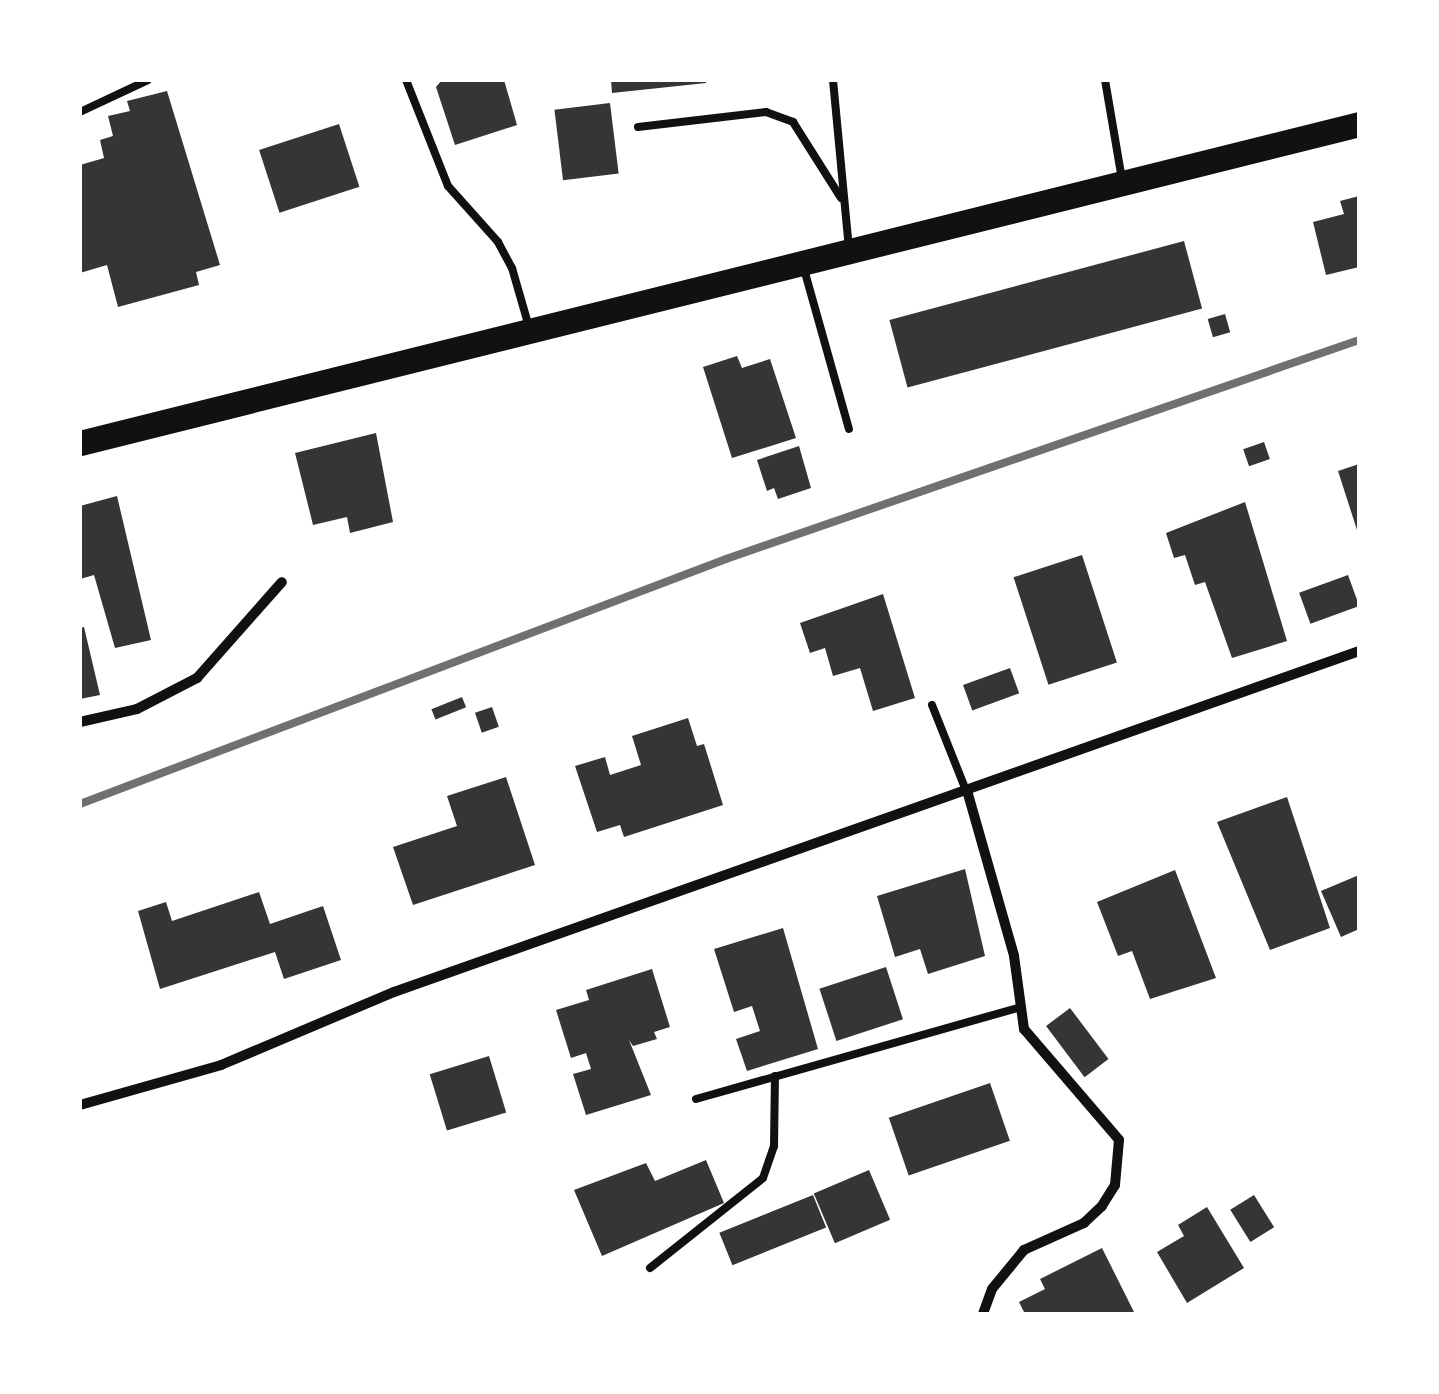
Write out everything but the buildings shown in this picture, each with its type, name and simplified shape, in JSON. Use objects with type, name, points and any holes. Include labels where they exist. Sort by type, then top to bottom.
[{"type":"main road","points":[[80,443],[848,248],[1359,124]]},
{"type":"street","points":[[80,722],[138,709],[197,678],[282,582]]},
{"type":"street","points":[[80,1105],[205,1070],[394,992],[968,794],[1359,651]]},
{"type":"street","points":[[968,794],[1014,956],[1018,1008],[1036,1047],[1113,1126],[1120,1161],[1102,1206],[1084,1223],[1024,1250],[1007,1266],[982,1314]]},
{"type":"lane","points":[[80,112],[148,80]]},
{"type":"lane","points":[[406,80],[448,186],[498,242],[512,268],[530,330]]},
{"type":"lane","points":[[834,80],[848,248]]},
{"type":"lane","points":[[1105,80],[1123,183]]},
{"type":"lane","points":[[638,127],[766,112],[793,122],[842,198]]},
{"type":"lane","points":[[801,260],[849,429]]},
{"type":"lane","points":[[932,705],[968,794]]},
{"type":"lane","points":[[696,1099],[1018,1008]]},
{"type":"lane","points":[[650,1268],[763,1178],[774,1146],[775,1076]]},
{"type":"railway","points":[[80,804],[726,559],[1359,340]]}]
